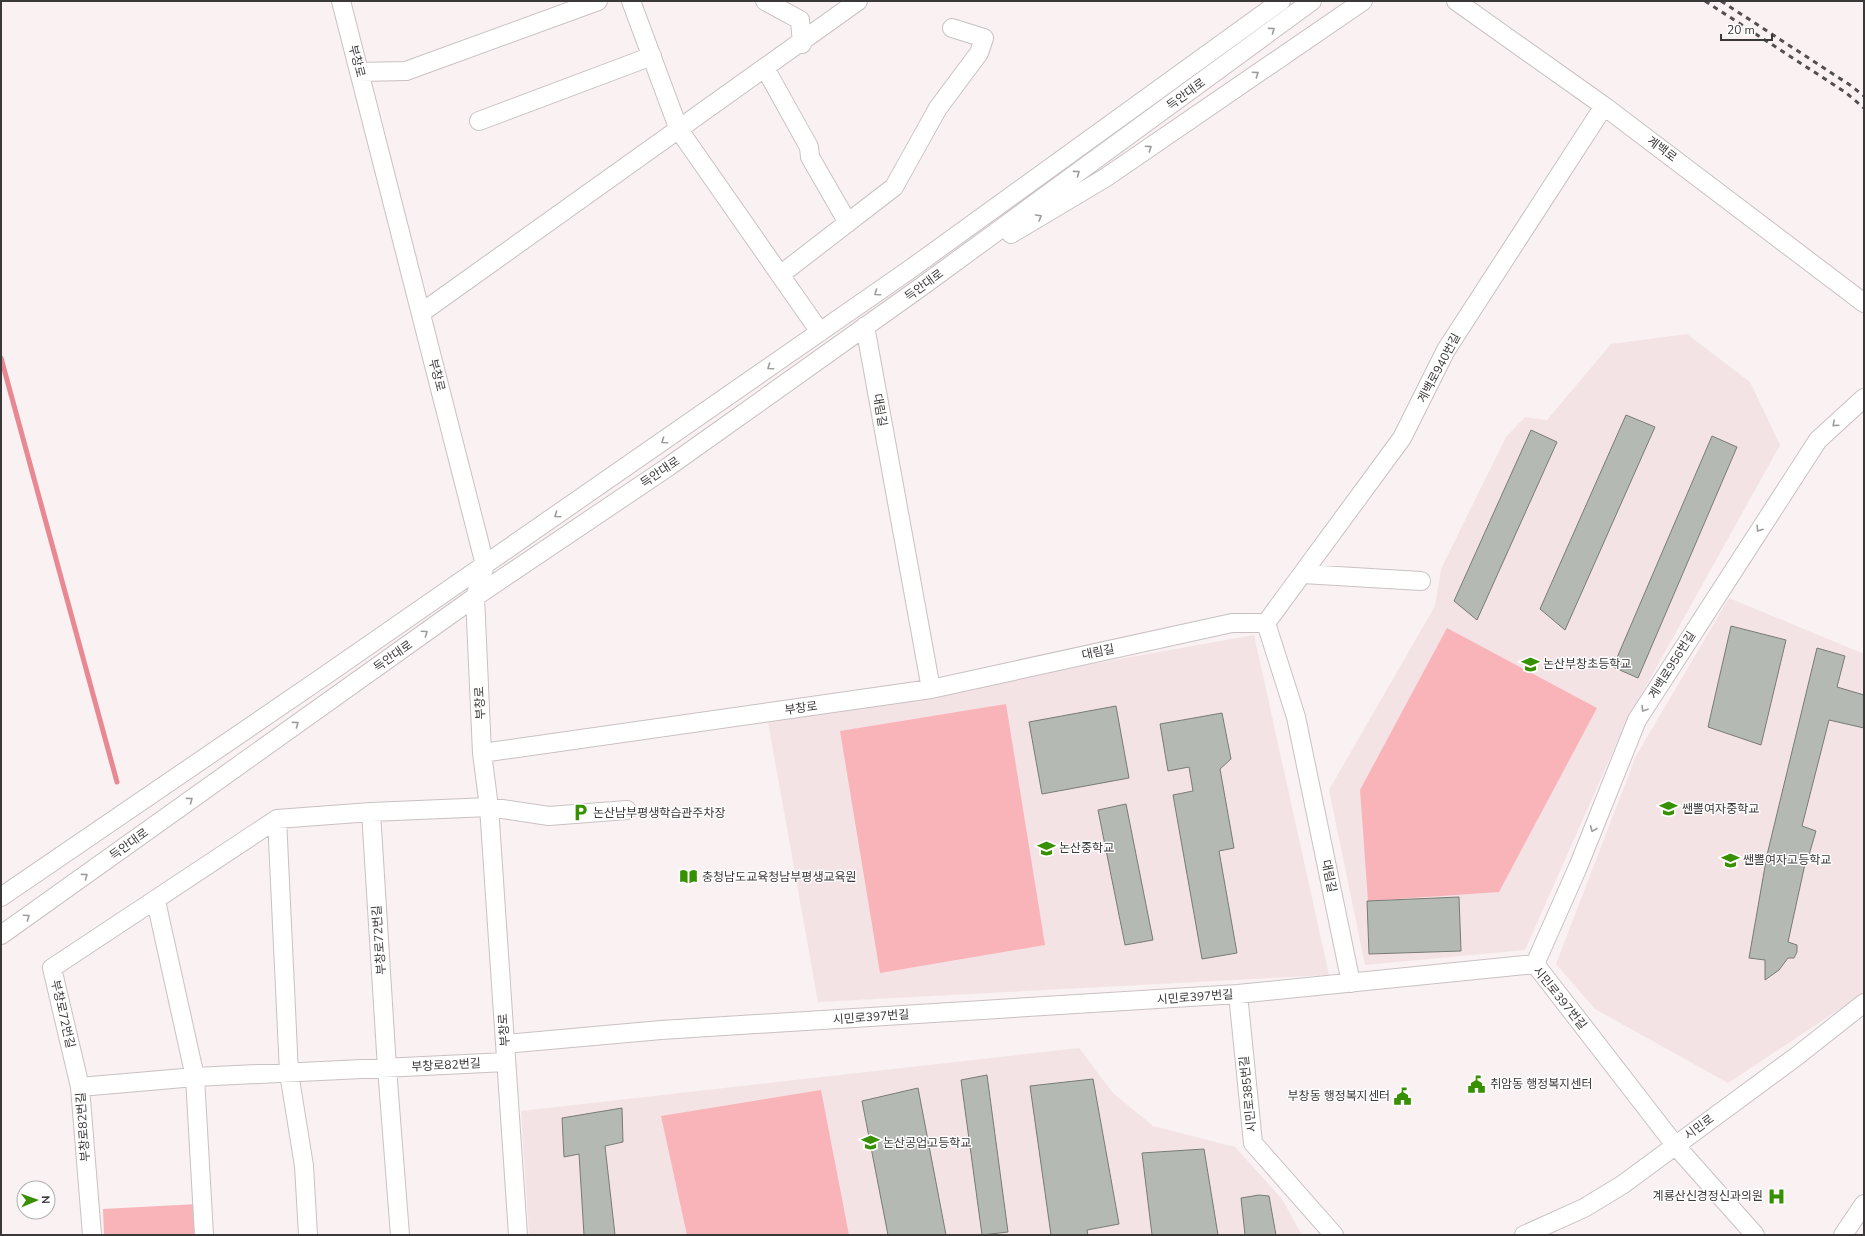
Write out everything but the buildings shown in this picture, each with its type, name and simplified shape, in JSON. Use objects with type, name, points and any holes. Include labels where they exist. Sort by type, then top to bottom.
[{"type":"street","name":"부창로","points":[[341,1],[485,565],[475,597],[482,753],[489,807],[518,1235]]},
{"type":"street","points":[[360,72],[406,71],[598,1]]},
{"type":"street","points":[[631,1],[679,130],[820,332]]},
{"type":"street","points":[[765,1],[800,20],[802,43]]},
{"type":"street","points":[[421,313],[802,43],[858,1]]},
{"type":"street","points":[[909,270],[1069,141],[1263,1]]},
{"type":"street","name":"득안대로","points":[[1,897],[485,565],[909,270],[1281,1]]},
{"type":"street","name":"득안대로","points":[[1,935],[475,597],[668,467],[921,287],[1312,1]]},
{"type":"street","points":[[921,287],[1105,178],[1363,1]]},
{"type":"street","name":"계백로","points":[[1456,1],[1604,106],[1864,303]]},
{"type":"street","points":[[780,275],[894,187],[938,108],[979,53],[984,38],[952,28]]},
{"type":"street","points":[[479,121],[652,56]]},
{"type":"street","points":[[765,68],[809,147],[810,157],[848,223]]},
{"type":"street","name":"계백로940번길","points":[[1266,624],[1402,438],[1446,350],[1604,106]]},
{"type":"street","name":"대림길","points":[[865,326],[930,689],[1232,623],[1266,624],[1296,717],[1351,983]]},
{"type":"street","name":"계백로956번길","points":[[1535,964],[1578,867],[1637,720],[1818,440],[1864,398]]},
{"type":"street","points":[[1303,574],[1421,582]]},
{"type":"street","name":"부창로","points":[[482,753],[930,689]]},
{"type":"street","name":"부창로72번길","points":[[80,1087],[52,968],[156,901],[278,819],[371,812],[489,807],[549,816],[627,810]]},
{"type":"street","name":"부창로72번길","points":[[371,812],[387,1068]]},
{"type":"street","points":[[278,819],[289,1073],[304,1166],[308,1235]]},
{"type":"street","points":[[156,901],[195,1077],[204,1235]]},
{"type":"street","name":"시민로397번길","points":[[505,1044],[661,1030],[1238,994],[1535,964],[1675,1145],[1755,1235]]},
{"type":"street","name":"시민로385번길","points":[[1238,994],[1253,1143],[1334,1235]]},
{"type":"street","name":"시민로","points":[[1524,1235],[1584,1208],[1622,1184],[1797,1056],[1864,1003]]},
{"type":"street","name":"부창로82번길","points":[[92,1235],[80,1087],[195,1077],[506,1062]]},
{"type":"street","points":[[387,1068],[400,1235]]},
{"type":"street","points":[[1844,1235],[1864,1204]]},
{"type":"shaded area","name":"논산부창초등학교","points":[[1687,334],[1750,382],[1780,445],[1626,722],[1525,950],[1365,965],[1329,790],[1435,606],[1441,569],[1506,437],[1525,417],[1547,420],[1611,344]]},
{"type":"shaded area","name":"쌘뽈여자고등학교","points":[[1729,598],[1864,654],[1864,993],[1728,1083],[1595,1009],[1556,964],[1636,756]]},
{"type":"shaded area","points":[[1447,628],[1597,708],[1499,892],[1368,901],[1360,790]]},
{"type":"shaded area","name":"논산중학교","points":[[1254,635],[1329,975],[818,1002],[768,722]]},
{"type":"shaded area","points":[[1006,704],[1045,945],[880,973],[840,731]]},
{"type":"shaded area","name":"논산공업고등학교","points":[[1079,1048],[1113,1093],[1153,1126],[1235,1147],[1282,1199],[1302,1235],[529,1235],[521,1111]]},
{"type":"shaded area","points":[[821,1090],[849,1235],[687,1235],[661,1116]]},
{"type":"shaded area","points":[[197,1204],[199,1235],[104,1235],[103,1209]]},
{"type":"waterway","points":[[1,358],[117,782]]},
{"type":"railway","points":[[1705,1],[1845,92],[1864,108]]},
{"type":"railway","points":[[1721,1],[1850,85],[1864,96]]},
{"type":"place","name":"논산부창초등학교","points":[[1530,664]]},
{"type":"place","name":"쌘뽈여자중학교","points":[[1669,809]]},
{"type":"place","name":"논산남부평생학습관주차장","points":[[580,813]]},
{"type":"place","name":"논산중학교","points":[[1046,848]]},
{"type":"place","name":"쌘뽈여자고등학교","points":[[1730,860]]},
{"type":"place","name":"충청남도교육청남부평생교육원","points":[[689,877]]},
{"type":"place","name":"취암동 행정복지센터","points":[[1477,1084]]},
{"type":"place","name":"부창동 행정복지센터","points":[[1403,1096]]},
{"type":"place","name":"논산공업고등학교","points":[[870,1143]]},
{"type":"place","name":"계룡산신경정신과의원","points":[[1776,1196]]}]
